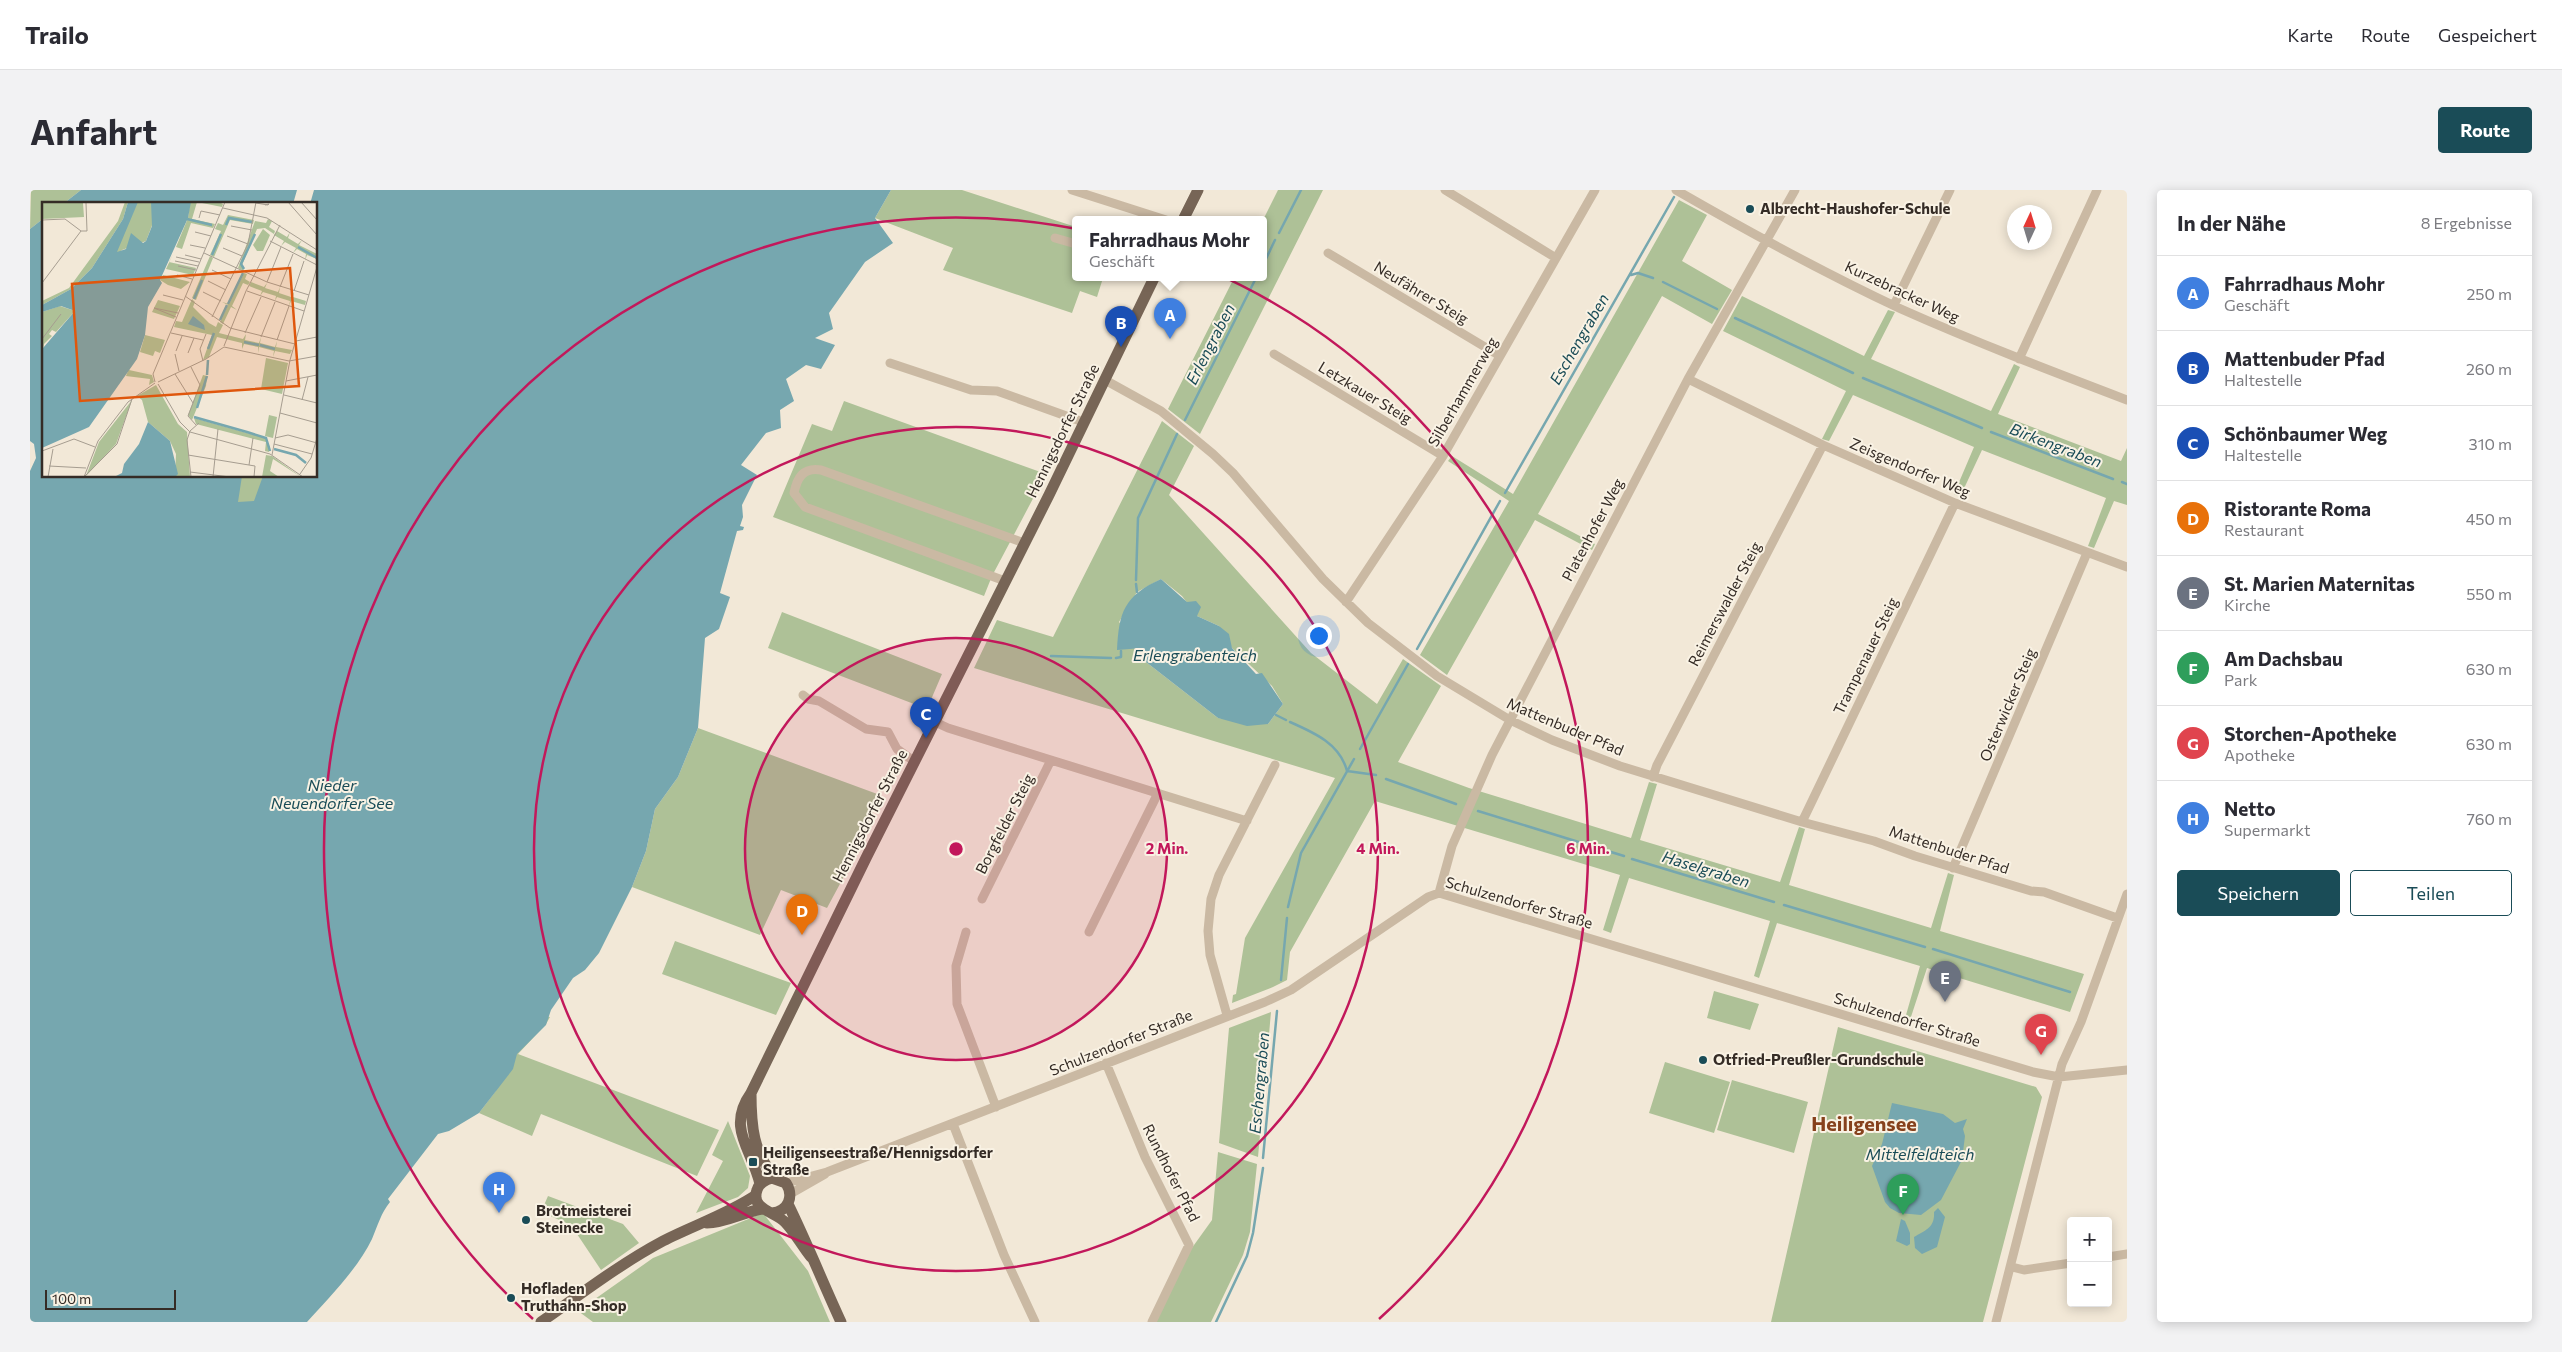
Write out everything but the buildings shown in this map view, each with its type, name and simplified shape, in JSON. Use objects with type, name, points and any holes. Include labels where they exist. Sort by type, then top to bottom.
[{"type":"main road","points":[[1185,216],[1198,190]]},
{"type":"main road","name":"Hennigsdorfer Straße","points":[[758,1189],[739,1122],[743,1104],[751,1093],[1153,281]]},
{"type":"main road","name":"Hennigsdorfer Straße","points":[[751,1093],[750,1115],[754,1139],[765,1166],[785,1190],[806,1239],[810,1257]]},
{"type":"main road","points":[[541,1322],[650,1249],[700,1223],[744,1212],[782,1210],[785,1190],[768,1179],[744,1203],[717,1218]]},
{"type":"main road","points":[[758,1189],[758,1203],[785,1222],[810,1257],[841,1322]]},
{"type":"street","points":[[1072,190],[1153,216]]},
{"type":"street","points":[[1445,190],[1556,258]]},
{"type":"street","name":"Silberhammerweg","points":[[1346,602],[1443,456],[1595,190]]},
{"type":"street","name":"Kurzebracker Weg","points":[[1676,190],[1766,242],[1894,305],[2019,359],[2127,400]]},
{"type":"street","name":"Platenhofer Weg","points":[[1439,893],[1443,871],[1465,813],[1510,720],[1688,379],[1795,190]]},
{"type":"street","points":[[1894,305],[1950,190]]},
{"type":"street","points":[[2019,359],[2097,190]]},
{"type":"street","points":[[1055,238],[1072,243]]},
{"type":"street","name":"Neufährer Steig","points":[[1328,253],[1500,356]]},
{"type":"street","name":"Letzkauer Steig","points":[[1274,354],[1443,456]]},
{"type":"street","points":[[890,363],[971,390],[997,391],[1084,422]]},
{"type":"street","name":"Zeisgendorfer Weg","points":[[1688,379],[1823,445],[1955,503],[2127,567]]},
{"type":"street","name":"Mattenbuder Pfad","points":[[1105,380],[1161,411],[1213,454],[1233,473],[1293,545],[1346,602],[1389,639],[1437,676],[1510,720],[1586,754],[1653,776],[1802,822],[1874,841],[1953,868],[2031,891],[2044,892],[2117,918]]},
{"type":"street","name":"Reimerswalder Steig","points":[[1653,776],[1823,445]]},
{"type":"street","points":[[1005,581],[805,507],[794,494],[796,481],[804,472],[812,469],[821,470],[1024,543]]},
{"type":"street","name":"Trampenauer Steig","points":[[1802,822],[1955,503]]},
{"type":"street","name":"Osterwicker Steig","points":[[1953,868],[2087,553]]},
{"type":"street","points":[[804,696],[808,699],[819,701],[866,729],[888,732],[897,749],[915,762]]},
{"type":"street","points":[[935,722],[948,728],[1247,821]]},
{"type":"street","name":"Borgfelder Steig","points":[[982,899],[1051,760]]},
{"type":"street","points":[[1227,1015],[1210,954],[1210,908],[1219,875],[1275,765]]},
{"type":"street","points":[[1089,932],[1158,793]]},
{"type":"street","name":"Schulzendorfer Straße","points":[[785,1190],[1227,1015],[1265,1002],[1291,990],[1428,897],[1439,893],[2033,1072],[2059,1077],[2127,1070]]},
{"type":"street","points":[[1996,1322],[2012,1268],[2059,1077],[2127,894]]},
{"type":"street","points":[[966,932],[956,966],[957,1004],[996,1107]]},
{"type":"street","name":"Rundhofer Pfad","points":[[1106,1063],[1145,1157],[1189,1245],[1152,1322]]},
{"type":"street","points":[[953,1124],[1004,1255],[1035,1322]]},
{"type":"street","points":[[2112,1256],[2127,1254]]},
{"type":"street","points":[[2012,1268],[2024,1270],[2067,1264]]},
{"type":"green space","points":[[31,190],[81,190],[66,202],[42,202],[42,220],[30,229]]},
{"type":"green space","points":[[891,190],[962,190],[1072,226],[1072,281],[1102,281],[1097,297],[1080,291],[1072,313],[943,270],[953,248],[875,218]]},
{"type":"green space","points":[[1278,190],[1323,190],[1200,434],[1168,409],[1232,281],[1267,281],[1267,216],[1265,216]]},
{"type":"green space","points":[[1679,200],[1707,215],[1682,261],[1732,290],[1712,324],[1662,296],[1538,514],[1595,544],[1592,550],[1535,520],[1447,675],[1420,655],[1509,501],[1448,461],[1452,456],[1513,494]]},
{"type":"green space","points":[[1742,296],[1864,356],[1888,310],[1895,312],[1871,359],[1991,411],[2014,364],[2020,367],[1998,414],[2121,461],[2127,448],[2127,505],[2114,501],[2094,548],[2088,546],[2106,498],[1982,450],[1960,497],[1954,494],[1974,447],[1853,395],[1829,441],[1822,439],[1846,391],[1723,331]]},
{"type":"green space","points":[[844,401],[1046,474],[992,576],[984,596],[773,517],[812,424],[832,431]]},
{"type":"green space","points":[[1162,421],[1194,446],[1169,495],[1311,653],[1377,704],[1403,659],[1441,686],[1398,762],[1469,788],[1631,838],[1649,782],[1657,784],[1640,840],[1780,882],[1799,827],[1805,829],[1789,885],[1931,928],[1948,873],[1954,875],[1940,931],[2084,974],[2070,1012],[1927,968],[1909,1023],[1904,1022],[1920,966],[1777,923],[1759,978],[1754,976],[1770,921],[1629,878],[1611,933],[1603,930],[1620,875],[1375,801],[1290,952],[1287,980],[1232,1003],[1233,995],[1236,994],[1245,938],[1335,778],[974,668],[997,620],[1053,637]],"holes":[[[1161,579],[1182,596],[1197,616],[1219,626],[1232,648],[1272,686],[1283,704],[1268,724],[1218,718],[1146,662],[1142,648],[1119,622],[1137,592]]]},
{"type":"green space","points":[[229,478],[279,478],[271,501],[229,508]]},
{"type":"green space","points":[[782,612],[942,674],[927,709],[768,648]]},
{"type":"green space","points":[[698,728],[880,795],[855,856],[827,908],[781,890],[760,935],[632,887],[646,851],[655,809],[678,777]]},
{"type":"green space","points":[[675,941],[791,983],[776,1015],[662,974]]},
{"type":"green space","points":[[1714,991],[1759,1004],[1750,1030],[1707,1018]]},
{"type":"green space","points":[[1271,1012],[1258,1157],[1219,1143],[1229,1028]]},
{"type":"green space","points":[[530,1014],[550,1017],[546,1024],[518,1054],[719,1130],[697,1176],[541,1114],[532,1136],[479,1113],[495,1092]]},
{"type":"green space","points":[[1838,1027],[2036,1087],[2042,1097],[1983,1322],[1771,1322]]},
{"type":"green space","points":[[1665,1062],[1730,1082],[1714,1133],[1649,1113]]},
{"type":"green space","points":[[1732,1080],[1808,1102],[1794,1153],[1717,1130]]},
{"type":"green space","points":[[728,1121],[750,1176],[748,1188],[738,1197],[696,1213],[723,1161],[712,1155]]},
{"type":"green space","points":[[1218,1152],[1257,1164],[1250,1232],[1243,1255],[1211,1322],[1154,1322],[1189,1252],[1212,1220]]},
{"type":"green space","points":[[548,1196],[623,1224],[639,1243],[601,1270],[571,1225],[541,1212]]},
{"type":"green space","points":[[763,1213],[808,1271],[830,1322],[593,1322],[578,1311],[653,1258]]},
{"type":"water","points":[[81,190],[297,190],[294,202],[66,202]]},
{"type":"water","name":"Nieder Neuendorfer See","points":[[314,190],[891,190],[875,218],[893,243],[865,262],[829,313],[833,329],[815,338],[835,345],[821,369],[806,365],[786,379],[794,401],[780,410],[781,428],[766,433],[741,465],[757,475],[742,505],[743,517],[740,526],[744,527],[743,530],[737,531],[720,593],[730,597],[719,629],[705,638],[698,728],[678,777],[655,809],[646,851],[632,887],[599,953],[585,970],[573,978],[551,1010],[546,1025],[517,1054],[513,1069],[479,1113],[449,1131],[438,1134],[388,1199],[390,1202],[359,1261],[307,1322],[30,1322],[30,471],[36,458],[34,444],[30,441],[30,229],[42,220],[42,478],[242,478],[238,502],[254,501],[262,478],[318,478],[318,202],[311,202]]},
{"type":"water","name":"Erlengrabenteich","points":[[1161,579],[1187,602],[1196,601],[1201,607],[1197,616],[1219,626],[1229,634],[1232,648],[1256,674],[1262,673],[1283,704],[1268,724],[1247,726],[1218,718],[1146,662],[1142,648],[1117,650],[1122,615],[1126,607],[1139,592]]},
{"type":"water","name":"Mittelfeldteich","points":[[1892,1103],[1943,1114],[1955,1123],[1967,1119],[1963,1129],[1965,1136],[1962,1160],[1941,1200],[1921,1215],[1899,1213],[1890,1208],[1885,1202],[1872,1166],[1882,1144]]},
{"type":"water","points":[[1938,1208],[1945,1217],[1937,1247],[1922,1254],[1915,1248],[1914,1237],[1931,1225],[1934,1212]]},
{"type":"water","points":[[1901,1219],[1905,1221],[1910,1233],[1910,1244],[1907,1246],[1896,1241]]},
{"type":"waterway","name":"Erlengraben","points":[[1279,233],[1301,190]]},
{"type":"waterway","name":"Eschengraben","points":[[1505,493],[1674,197]]},
{"type":"waterway","name":"Erlengraben","points":[[1267,257],[1275,240]]},
{"type":"waterway","name":"Birkengraben","points":[[1631,275],[1638,273],[1653,278]]},
{"type":"waterway","name":"Erlengraben","points":[[1185,420],[1254,281]]},
{"type":"waterway","name":"Birkengraben","points":[[1663,282],[1717,309]]},
{"type":"waterway","name":"Birkengraben","points":[[1735,318],[1853,373]]},
{"type":"waterway","name":"Birkengraben","points":[[1863,378],[1982,428]]},
{"type":"waterway","name":"Birkengraben","points":[[1991,432],[2113,479]]},
{"type":"waterway","name":"Erlengraben","points":[[1136,580],[1138,518],[1177,434]]},
{"type":"waterway","name":"Birkengraben","points":[[2122,482],[2127,484]]},
{"type":"waterway","name":"Eschengraben","points":[[1417,649],[1500,501]]},
{"type":"waterway","name":"Erlengraben","points":[[1136,584],[1137,592]]},
{"type":"waterway","points":[[1116,658],[1121,657],[1121,651]]},
{"type":"waterway","points":[[1051,656],[1111,658]]},
{"type":"waterway","name":"Eschengraben","points":[[1360,749],[1408,664]]},
{"type":"waterway","name":"Erlengraben","points":[[1276,715],[1286,720]]},
{"type":"waterway","name":"Erlengraben","points":[[1290,722],[1325,740],[1339,754],[1347,771],[1376,775]]},
{"type":"waterway","name":"Eschengraben","points":[[1288,907],[1301,853],[1354,759]]},
{"type":"waterway","name":"Haselgraben","points":[[1386,779],[1456,804]]},
{"type":"waterway","name":"Haselgraben","points":[[1478,811],[1624,856]]},
{"type":"waterway","name":"Haselgraben","points":[[1632,859],[1774,902]]},
{"type":"waterway","name":"Haselgraben","points":[[1784,905],[1925,947]]},
{"type":"waterway","name":"Eschengraben","points":[[1281,980],[1287,918]]},
{"type":"waterway","name":"Haselgraben","points":[[1933,949],[2070,992]]},
{"type":"waterway","name":"Eschengraben","points":[[1263,1158],[1277,1011]]},
{"type":"waterway","name":"Eschengraben","points":[[1216,1322],[1247,1256],[1253,1233],[1263,1168]]},
{"type":"place","name":"Albrecht-Haushofer-Schule","points":[[1750,209]]},
{"type":"place","name":"Fahrradhaus Mohr","points":[[1170,339]]},
{"type":"place","name":"Mattenbuder Pfad","points":[[1121,347]]},
{"type":"place","name":"Schönbaumer Weg","points":[[926,738]]},
{"type":"place","name":"Ristorante Roma","points":[[802,935]]},
{"type":"place","name":"St. Marien Maternitas","points":[[1945,1002]]},
{"type":"place","name":"Storchen-Apotheke","points":[[2041,1055]]},
{"type":"place","name":"Otfried-Preußler-Grundschule","points":[[1703,1060]]},
{"type":"place","name":"Heiligenseestraße/Hennigsdorfer Straße","points":[[753,1162]]},
{"type":"place","name":"Netto","points":[[499,1213]]},
{"type":"place","name":"Am Dachsbau","points":[[1903,1215]]},
{"type":"place","name":"Brotmeisterei Steinecke","points":[[526,1220]]},
{"type":"place","name":"Hofladen Truthahn-Shop","points":[[511,1298]]},
{"type":"district","name":"Heiligensee","points":[[1864,1124]]}]
